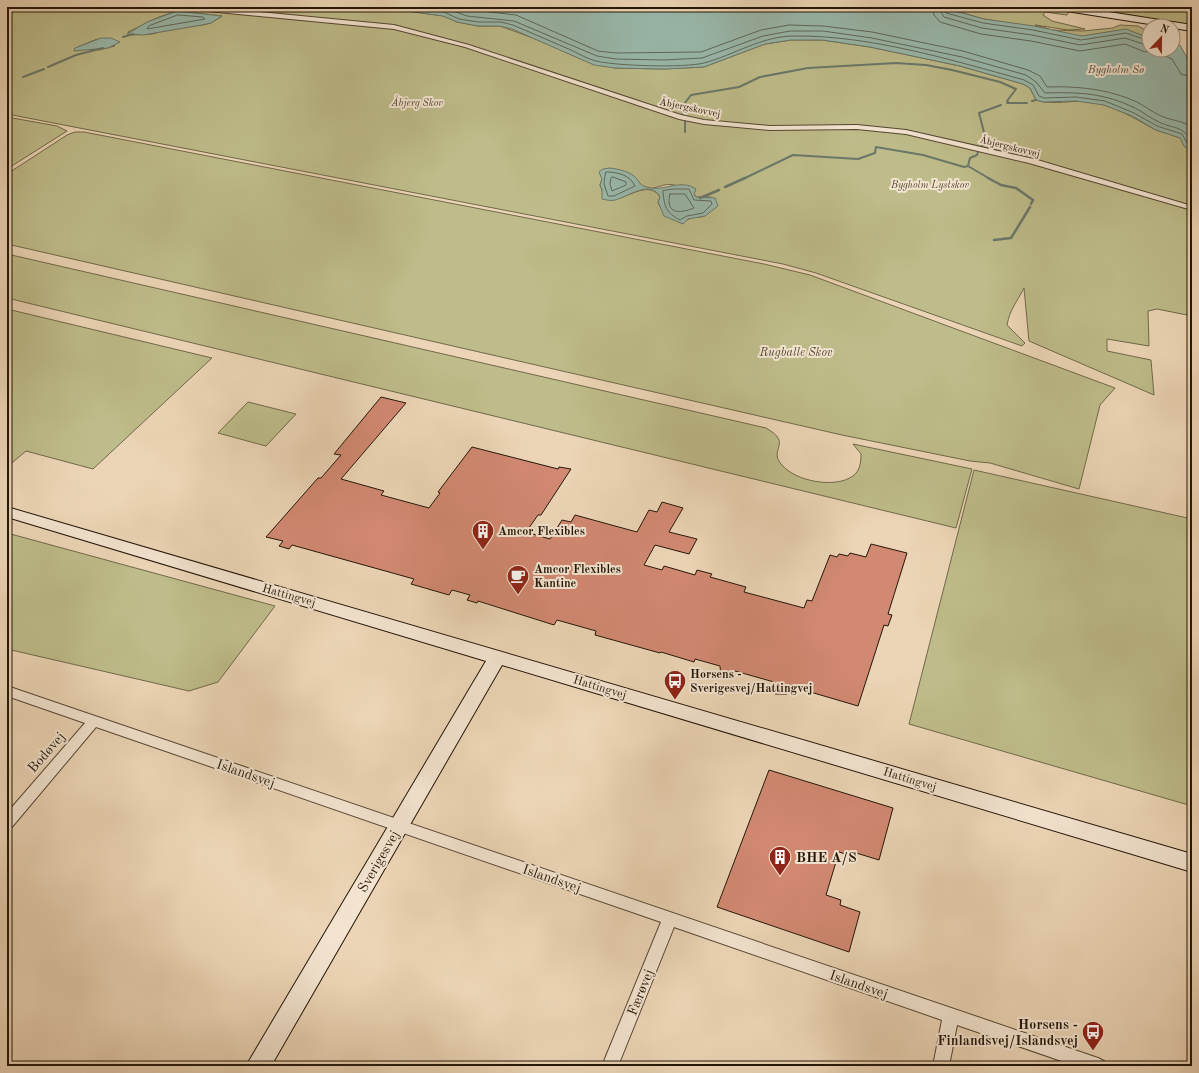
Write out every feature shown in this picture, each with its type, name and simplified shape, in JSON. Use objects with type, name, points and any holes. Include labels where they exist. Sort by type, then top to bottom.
[{"type":"street","name":"Åbjergskovvej","points":[[186,7],[394,27],[467,46],[679,117],[704,122],[770,128],[857,127],[906,132],[1031,161],[1192,208]]},
{"type":"street","points":[[1060,7],[1192,28]]},
{"type":"street","name":"Hattingvej","points":[[7,512],[498,656],[1192,863]]},
{"type":"street","name":"Sverigesvej","points":[[258,1066],[498,656]]},
{"type":"street","name":"Islandsvej","points":[[7,691],[1098,1066]]},
{"type":"street","name":"Bodøvej","points":[[7,822],[94,721]]},
{"type":"street","name":"Færøvej","points":[[610,1066],[670,918]]},
{"type":"street","points":[[941,1066],[951,1016]]},
{"type":"green space","points":[[7,7],[377,7],[444,16],[457,22],[478,26],[500,26],[615,68],[664,69],[704,67],[765,44],[791,40],[822,40],[870,47],[960,66],[1023,84],[1030,88],[1036,100],[1043,102],[1085,101],[1109,106],[1157,130],[1181,138],[1184,146],[1192,152],[1192,316],[1157,309],[1148,311],[1149,346],[1107,339],[1107,351],[1151,360],[1154,395],[1029,341],[1024,288],[1012,310],[1007,325],[1025,343],[1022,346],[816,273],[783,264],[7,114]],"holes":[[[177,11],[222,16],[211,23],[202,25],[170,29],[152,34],[129,35],[128,32],[159,17]],[[97,39],[115,46],[99,50],[78,47]],[[634,176],[644,187],[654,188],[668,184],[674,185],[694,194],[696,197],[711,197],[710,207],[705,216],[693,218],[683,224],[660,207],[658,202],[660,197],[652,190],[642,190],[620,198],[603,197],[600,185],[602,179]]]},
{"type":"green space","points":[[941,7],[1046,7],[1069,11],[1067,15],[1045,12],[1043,15],[1052,21],[1085,29],[1068,30],[1035,25],[1049,29],[1048,30],[984,19]]},
{"type":"green space","points":[[1076,7],[1176,7],[1192,9],[1192,25],[1181,23],[1181,18],[1147,18]]},
{"type":"green space","points":[[1120,25],[1138,26],[1141,28],[1141,35],[1131,32],[1117,31],[1081,36],[1051,30],[1083,31],[1113,28]]},
{"type":"green space","points":[[7,117],[57,126],[67,131],[7,169]]},
{"type":"green space","name":"Rugballe Skov","points":[[75,132],[84,132],[764,264],[810,275],[1115,388],[1100,405],[1079,489],[990,463],[970,461],[842,435],[7,244],[7,174],[67,135]]},
{"type":"green space","points":[[7,254],[766,428],[778,438],[779,443],[777,455],[782,465],[788,471],[805,479],[836,482],[853,476],[860,466],[861,454],[853,444],[972,469],[956,528],[7,298]]},
{"type":"green space","points":[[7,309],[212,358],[93,469],[26,451],[7,467]]},
{"type":"green space","points":[[248,402],[296,414],[266,446],[218,433]]},
{"type":"green space","points":[[974,470],[1192,519],[1192,806],[909,724]]},
{"type":"green space","points":[[7,533],[275,606],[218,682],[189,691],[7,649]]},
{"type":"water","name":"Bygholm Sø","points":[[377,7],[941,7],[984,19],[1034,26],[1082,36],[1126,29],[1141,35],[1141,58],[1181,58],[1181,47],[1191,65],[1192,152],[1184,146],[1180,138],[1156,130],[1132,116],[1104,105],[1076,101],[1043,102],[1036,100],[1030,88],[1023,84],[960,66],[870,47],[822,40],[791,40],[765,44],[704,67],[664,69],[615,68],[594,65],[512,29],[500,26],[478,26],[457,22],[443,16]]},
{"type":"water","points":[[177,11],[222,16],[211,23],[202,25],[143,35],[127,34],[147,22]]},
{"type":"water","points":[[101,38],[111,38],[120,42],[108,48],[74,51],[75,48]]},
{"type":"water","points":[[610,168],[629,173],[642,185],[651,188],[679,185],[690,186],[696,189],[694,194],[696,197],[715,198],[718,206],[705,216],[688,219],[683,224],[664,216],[658,202],[660,197],[651,189],[645,189],[615,200],[602,199],[602,190],[600,185],[602,179],[599,172],[603,169]]},
{"type":"building","name":"Amcor Flexibles","points":[[381,397],[406,403],[341,479],[384,491],[381,495],[429,508],[440,493],[438,492],[472,447],[558,469],[559,467],[571,469],[541,515],[538,515],[526,532],[550,539],[562,520],[571,522],[575,515],[637,532],[649,510],[657,512],[662,502],[683,508],[669,532],[697,539],[689,554],[655,545],[644,565],[662,570],[664,566],[695,575],[697,570],[712,574],[710,577],[746,587],[744,592],[804,608],[807,600],[812,601],[830,555],[837,557],[839,554],[848,556],[850,553],[866,557],[871,544],[907,553],[888,614],[892,615],[888,626],[884,625],[858,706],[790,686],[787,694],[775,694],[774,682],[735,671],[732,678],[721,678],[720,666],[695,659],[694,662],[595,635],[596,631],[557,620],[554,625],[478,601],[477,603],[467,600],[470,595],[452,590],[449,595],[411,584],[414,579],[292,545],[289,549],[279,546],[283,541],[266,537],[318,478],[321,478],[341,455],[334,454]]},
{"type":"building","name":"BHE A/S","points":[[769,770],[893,808],[879,860],[853,852],[852,856],[839,852],[826,895],[841,900],[840,905],[860,912],[849,952],[717,907]]},
{"type":"waterway","points":[[123,37],[133,34]]},
{"type":"waterway","points":[[48,67],[76,55],[103,48]]},
{"type":"waterway","points":[[683,115],[681,108],[691,95],[739,87],[760,77],[808,68],[896,63],[926,65],[1000,82],[1016,89],[1007,101],[1009,103]]},
{"type":"waterway","points":[[23,77],[44,69]]},
{"type":"waterway","points":[[1032,101],[1036,100]]},
{"type":"waterway","points":[[1009,103],[1027,103]]},
{"type":"waterway","points":[[982,146],[986,140],[979,113],[1001,105]]},
{"type":"waterway","points":[[685,121],[685,132]]},
{"type":"waterway","points":[[743,179],[793,155],[858,159],[875,153],[876,147],[923,155],[964,167],[968,166]]},
{"type":"waterway","points":[[968,166],[970,158],[977,155],[978,152]]},
{"type":"waterway","points":[[968,166],[990,179]]},
{"type":"waterway","points":[[725,187],[745,178]]},
{"type":"waterway","points":[[988,178],[1001,185],[1016,188],[1033,200],[1031,204]]},
{"type":"waterway","points":[[700,198],[719,190]]},
{"type":"waterway","points":[[994,240],[1011,238],[1030,207]]},
{"type":"place","name":"Amcor Flexibles","points":[[483,550]]},
{"type":"place","name":"Amcor Flexibles Kantine","points":[[518,596]]},
{"type":"place","name":"Horsens - Sverigesvej/Hattingvej","points":[[675,700]]},
{"type":"place","name":"BHE A/S","points":[[780,876]]},
{"type":"place","name":"Horsens - Finlandsvej/Islandsvej","points":[[1093,1052]]},
{"type":"park label","name":"Åbjerg Skov","points":[[417,102]]},
{"type":"park label","name":"Bygholm Lystskov","points":[[930,184]]}]
